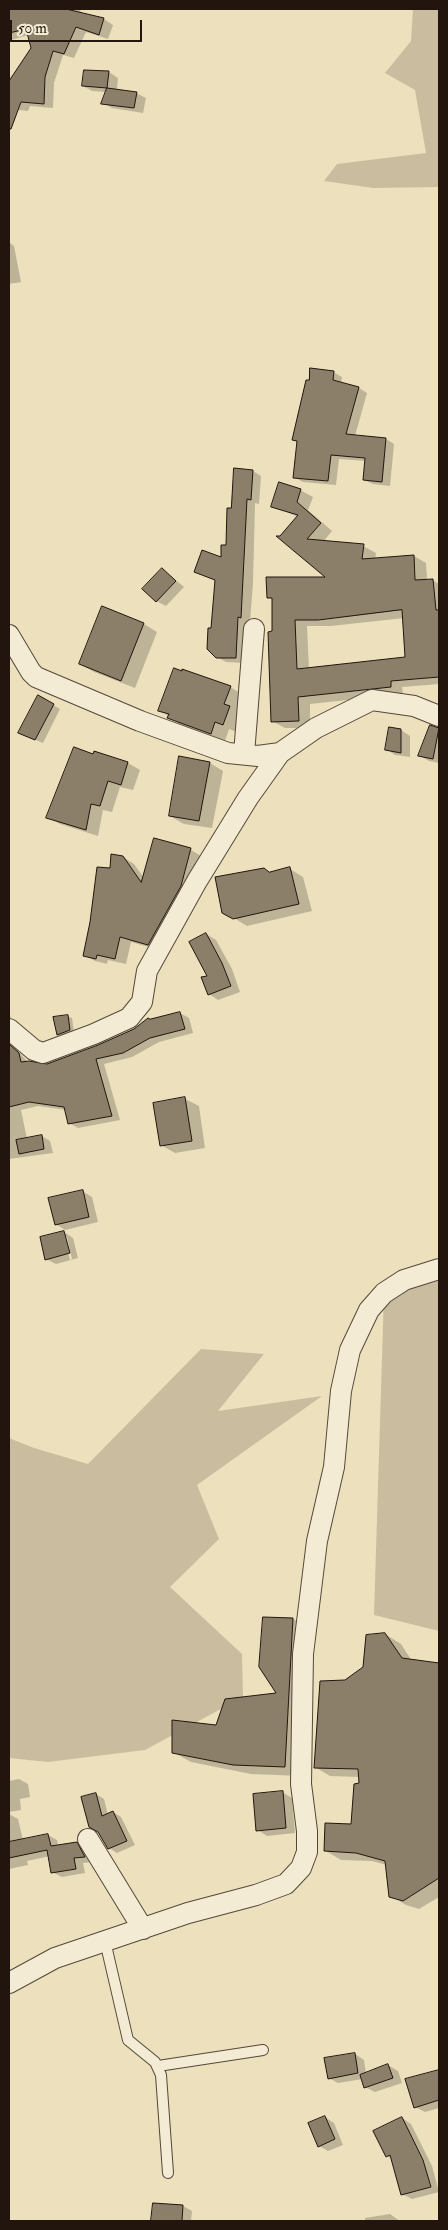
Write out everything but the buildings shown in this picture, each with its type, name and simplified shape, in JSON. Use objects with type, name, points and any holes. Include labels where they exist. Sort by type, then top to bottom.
[{"type":"street","points":[[244,754],[254,629]]},
{"type":"street","points":[[9,635],[30,672],[36,677],[149,724],[228,753],[258,756],[280,753]]},
{"type":"street","points":[[9,1029],[34,1050],[43,1053],[94,1034],[129,1018],[142,1002],[147,971],[197,882],[248,798],[280,753],[316,728],[372,700],[414,706],[439,716]]},
{"type":"street","points":[[9,1983],[55,1958],[286,1884],[301,1868],[307,1852],[307,1831],[301,1784],[303,1654],[316,1541],[334,1467],[341,1391],[350,1350],[369,1310],[384,1293],[404,1280],[439,1269]]},
{"type":"street","points":[[88,1839],[143,1929]]},
{"type":"lane","points":[[105,1941],[128,2040],[158,2066],[161,2076],[168,2174]]},
{"type":"lane","points":[[158,2066],[263,2050]]},
{"type":"shaded area","points":[[413,9],[439,9],[439,187],[373,188],[324,181],[337,164],[426,153],[415,90],[385,73],[411,41]]},
{"type":"shaded area","points":[[439,1274],[439,1631],[374,1615],[384,1293]]},
{"type":"shaded area","points":[[201,1349],[264,1354],[218,1411],[322,1396],[197,1485],[219,1539],[170,1587],[242,1654],[243,1697],[145,1750],[48,1762],[9,1758],[9,1438],[34,1448],[88,1464]]}]
